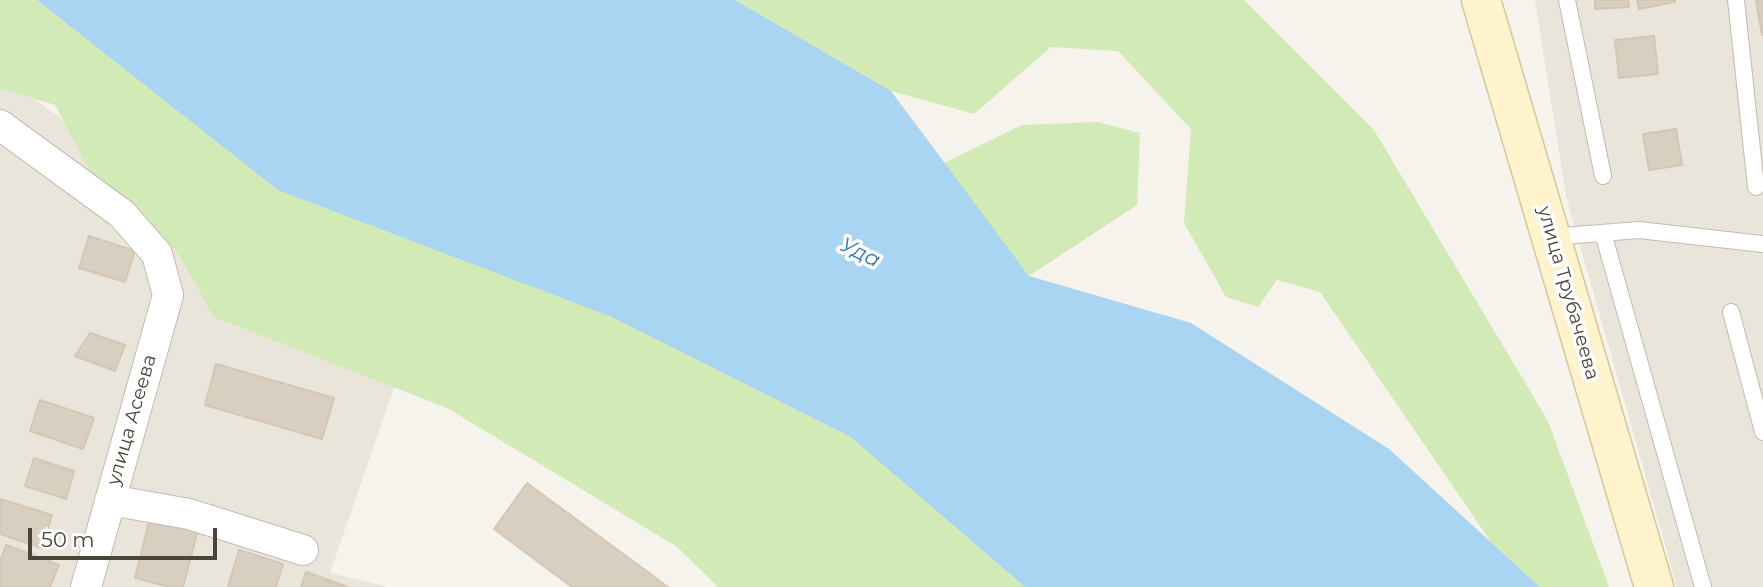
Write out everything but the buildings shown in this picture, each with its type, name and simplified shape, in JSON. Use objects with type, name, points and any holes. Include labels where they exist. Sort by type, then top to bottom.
[{"type":"main road","name":"улица Трубачеева","points":[[1481,0],[1654,587]]},
{"type":"street","name":"улица Асеева","points":[[0,125],[122,214],[157,254],[168,295],[86,587]]},
{"type":"street","points":[[110,500],[189,514],[303,550]]},
{"type":"lane","points":[[1567,0],[1603,176]]},
{"type":"lane","points":[[1736,0],[1756,187]]},
{"type":"lane","points":[[1551,237],[1639,230],[1763,244]]},
{"type":"lane","points":[[1603,233],[1703,587]]},
{"type":"lane","points":[[1731,312],[1763,432]]},
{"type":"shaded area","points":[[1535,0],[1763,0],[1763,587],[1677,587],[1566,196]]},
{"type":"shaded area","points":[[0,74],[401,367],[330,573],[388,587],[0,587]]},
{"type":"green space","points":[[0,0],[37,0],[128,71],[852,437],[1025,587],[718,587],[676,546],[447,408],[214,317],[176,250],[93,176],[55,105],[0,88]]},
{"type":"green space","points":[[735,0],[1244,0],[1374,130],[1548,421],[1609,587],[1540,587],[1491,542],[1320,292],[1277,280],[1258,307],[1226,297],[1184,223],[1191,129],[1118,51],[1051,47],[974,114],[891,91]]},
{"type":"green space","points":[[1097,122],[1140,133],[1137,205],[1029,276],[944,163],[1022,125]]},
{"type":"water","name":"Уда","points":[[37,0],[735,0],[891,91],[1029,276],[1191,323],[1389,449],[1540,587],[1025,587],[851,437],[612,317],[278,190]]}]
